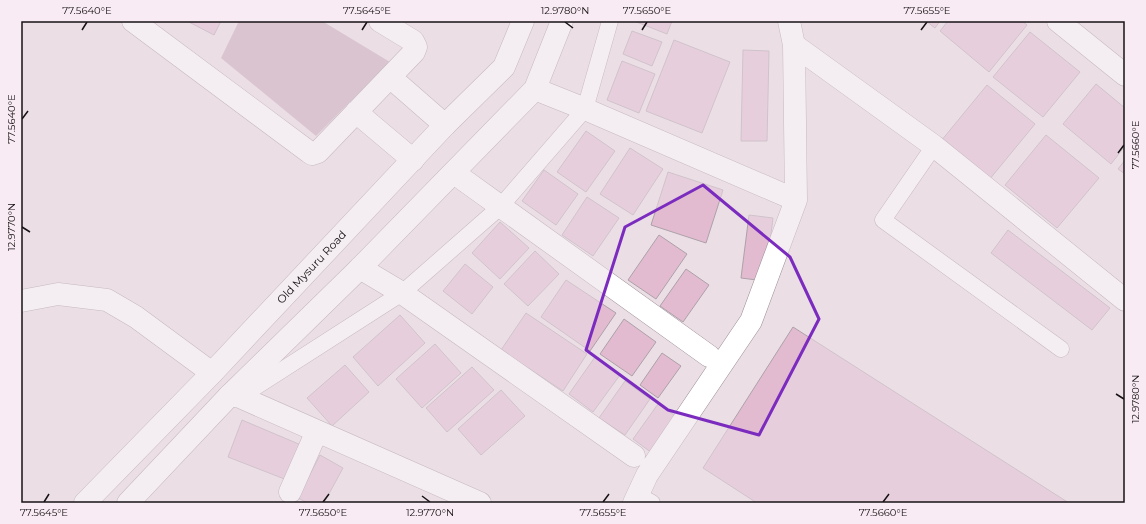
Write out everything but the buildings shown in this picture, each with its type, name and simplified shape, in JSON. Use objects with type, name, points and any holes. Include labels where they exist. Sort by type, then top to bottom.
[{"type":"street","points":[[133,21],[312,154],[318,152],[414,52],[416,47],[413,41],[380,21]]},
{"type":"street","name":"Old Mysuru Road","points":[[85,503],[212,373],[446,125],[504,67],[523,21]]},
{"type":"street","points":[[128,503],[235,396],[535,89],[562,21]]},
{"type":"street","points":[[641,500],[647,475],[751,321],[796,200],[794,45],[789,21]]},
{"type":"street","points":[[1058,21],[1125,75]]},
{"type":"street","points":[[794,45],[934,146],[1125,300]]},
{"type":"street","points":[[390,77],[446,125]]},
{"type":"street","points":[[535,89],[796,200]]},
{"type":"street","points":[[356,112],[413,160]]},
{"type":"street","points":[[454,173],[709,356]]},
{"type":"street","points":[[360,268],[402,293],[634,456]]},
{"type":"street","points":[[21,301],[58,294],[107,300],[136,317],[212,373]]},
{"type":"street","points":[[235,396],[480,503]]},
{"type":"street","points":[[290,492],[317,431]]},
{"type":"lane","points":[[235,396],[402,293],[500,207],[585,109],[610,21]]},
{"type":"lane","points":[[934,146],[883,220],[1061,349]]},
{"type":"highlighted area","points":[[703,185],[790,257],[819,319],[759,435],[668,410],[586,350],[625,227]]},
{"type":"shaded area","points":[[239,21],[322,21],[390,62],[316,136],[221,58]]}]
